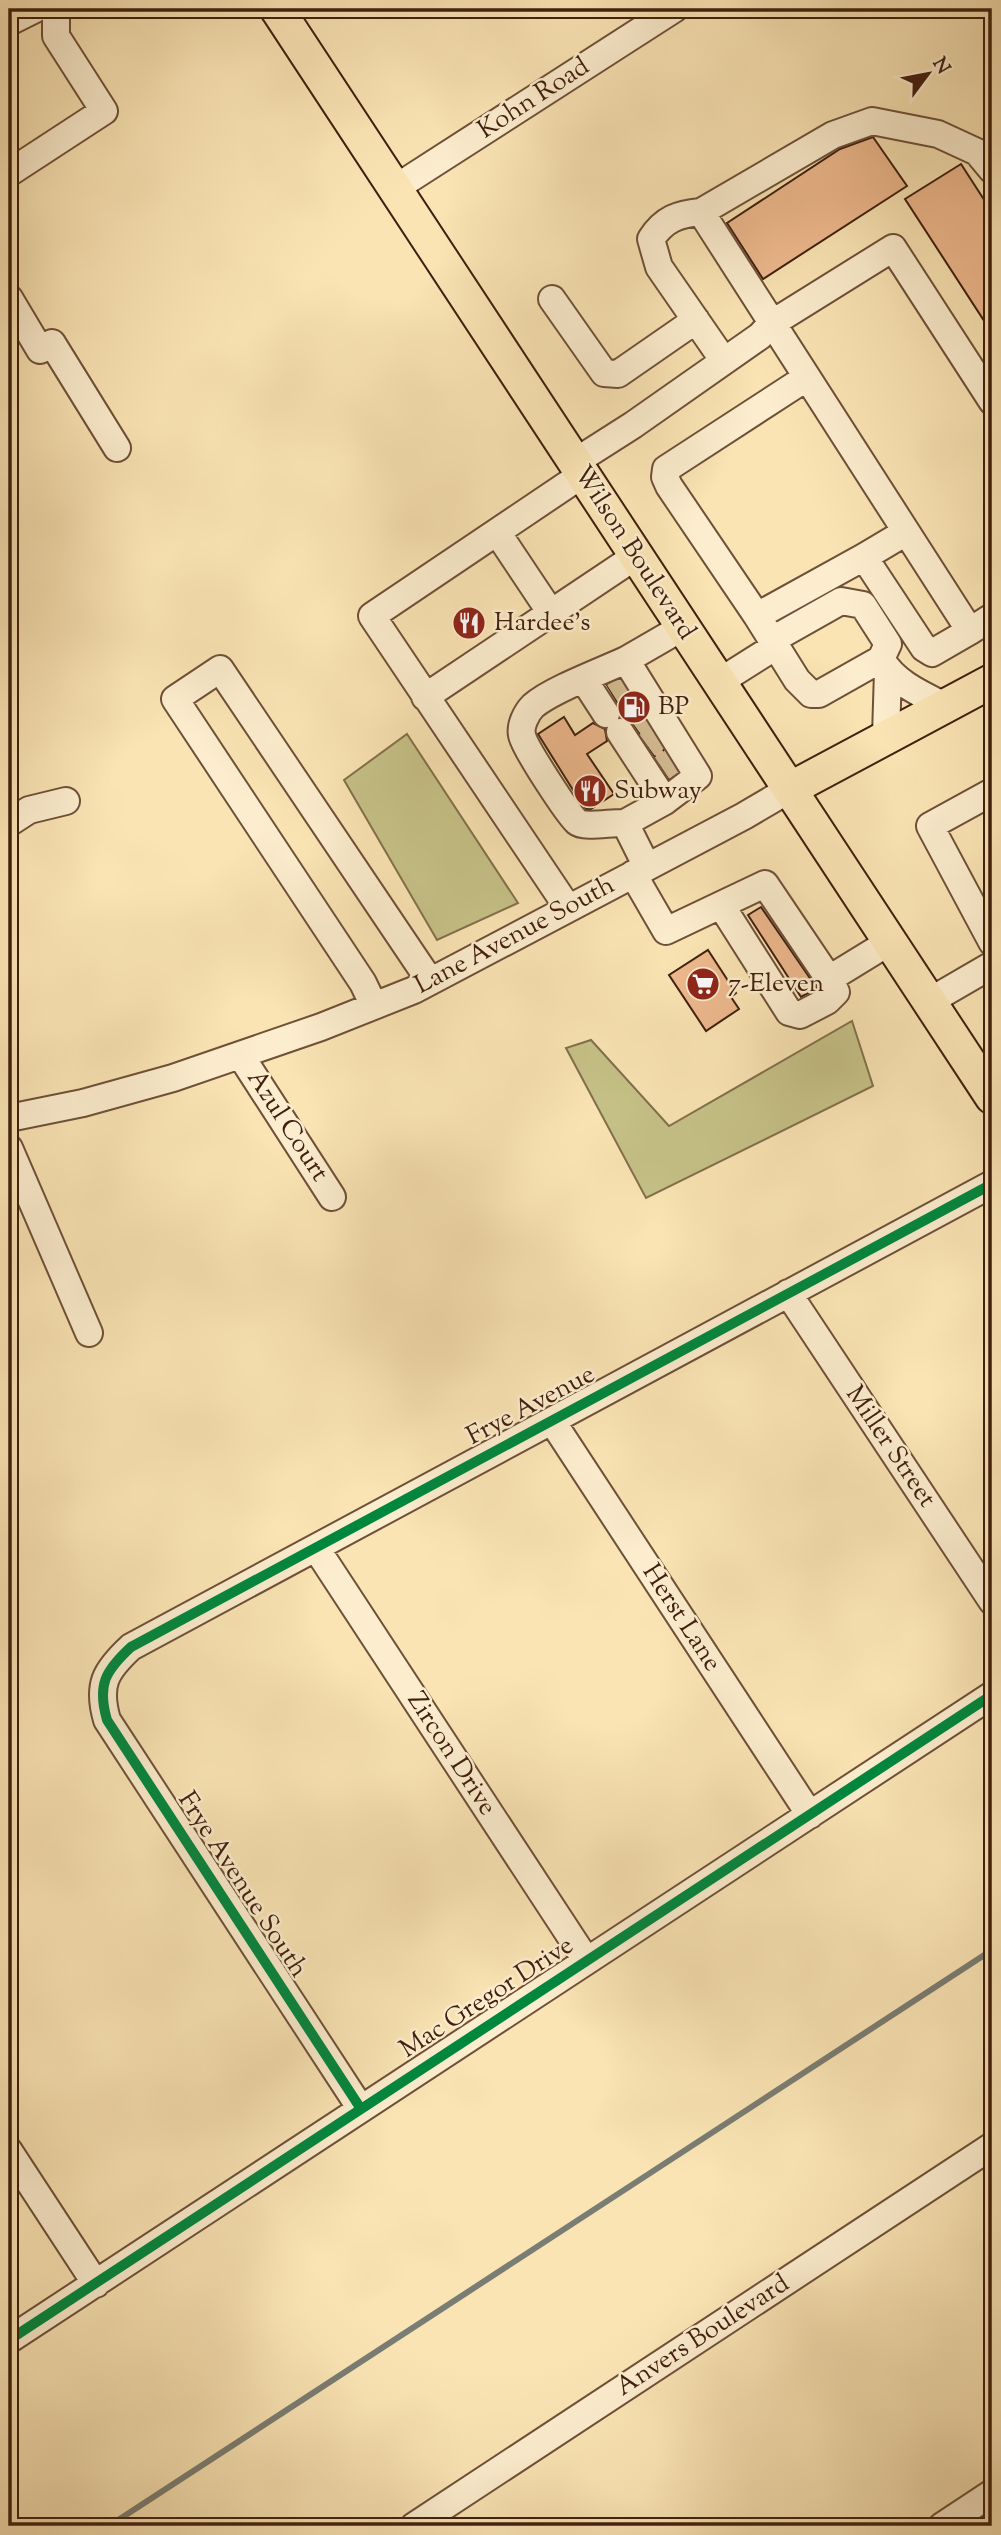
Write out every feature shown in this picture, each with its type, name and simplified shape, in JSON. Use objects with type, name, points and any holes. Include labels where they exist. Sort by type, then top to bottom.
[{"type":"main road","name":"Wilson Boulevard","points":[[277,9],[992,1097]]},
{"type":"main road","name":"Lane Avenue South","points":[[790,789],[992,681]]},
{"type":"street","points":[[9,22],[35,9]]},
{"type":"street","points":[[9,173],[104,111],[56,36],[56,14],[53,9]]},
{"type":"street","name":"Kohn Road","points":[[394,189],[674,9]]},
{"type":"street","points":[[724,361],[659,267],[651,239],[659,226],[678,214],[701,212],[832,135],[872,121],[938,134],[977,152],[992,170]]},
{"type":"street","points":[[701,212],[906,532],[981,624],[932,653],[924,648],[864,557]]},
{"type":"street","points":[[568,908],[372,616],[497,532],[633,425],[761,336],[771,324],[893,248],[992,401]]},
{"type":"street","points":[[9,298],[40,350],[52,343],[117,449]]},
{"type":"street","points":[[552,299],[604,373],[618,374],[696,320]]},
{"type":"street","points":[[806,378],[666,469],[665,477],[797,680],[811,694],[819,694],[885,665]]},
{"type":"street","points":[[497,532],[551,613]]},
{"type":"street","points":[[757,616],[906,532]]},
{"type":"street","points":[[425,697],[636,556]]},
{"type":"street","points":[[719,682],[841,601],[852,601],[863,605],[888,644],[885,665],[886,736]]},
{"type":"street","points":[[634,714],[683,627]]},
{"type":"street","points":[[885,665],[920,693],[945,706]]},
{"type":"street","points":[[374,1006],[363,983],[175,699],[220,670],[430,981]]},
{"type":"street","points":[[584,680],[634,714],[669,764],[698,776],[665,801],[625,823],[608,822],[586,826],[578,822],[549,785],[522,736],[523,721],[533,706],[584,680]]},
{"type":"street","points":[[584,680],[634,714],[669,764],[665,801]]},
{"type":"street","name":"Lane Avenue South","points":[[9,1118],[83,1104],[173,1079],[374,1006],[430,981],[790,789]]},
{"type":"street","points":[[992,792],[930,826],[992,942]]},
{"type":"street","points":[[9,823],[29,810],[66,801]]},
{"type":"street","points":[[625,823],[640,871],[666,931],[765,884],[835,992],[827,1001],[800,1015],[789,1012],[721,905]]},
{"type":"street","points":[[829,979],[891,941]]},
{"type":"street","points":[[930,1001],[992,965]]},
{"type":"street","name":"Azul Court","points":[[241,1056],[332,1197]]},
{"type":"street","points":[[9,1148],[89,1333]]},
{"type":"street","name":"Frye Avenue","points":[[104,1681],[114,1662],[131,1647],[992,1184]]},
{"type":"street","name":"Miller Street","points":[[788,1293],[992,1601]]},
{"type":"street","name":"Herst Lane","points":[[552,1421],[810,1815]]},
{"type":"street","name":"Zircon Drive","points":[[316,1548],[586,1960]]},
{"type":"street","name":"Frye Avenue South","points":[[104,1681],[101,1700],[107,1720],[360,2109]]},
{"type":"street","name":"Mac Gregor Drive","points":[[9,2340],[992,1695]]},
{"type":"street","name":"Anvers Boulevard","points":[[414,2526],[992,2146]]},
{"type":"street","points":[[9,2151],[96,2284]]},
{"type":"street","points":[[942,2526],[992,2493]]},
{"type":"shaded area","points":[[407,734],[518,903],[437,940],[344,780]]},
{"type":"shaded area","points":[[852,1021],[873,1086],[646,1198],[566,1048],[591,1040],[669,1126]]},
{"type":"building","points":[[873,137],[907,186],[763,279],[727,223],[840,149]]},
{"type":"building","points":[[961,164],[992,212],[992,333],[905,199]]},
{"type":"building","points":[[620,680],[677,772],[669,778],[633,723],[621,717],[619,705],[607,685]]},
{"type":"building","points":[[564,717],[575,735],[593,723],[605,729],[607,741],[587,754],[614,794],[591,809],[586,809],[578,798],[538,734]]},
{"type":"building","name":"7-Eleven","points":[[761,907],[816,989],[801,997],[748,915]]},
{"type":"building","name":"7-Eleven","points":[[708,950],[736,993],[731,997],[739,1009],[706,1031],[669,975]]},
{"type":"waterway","points":[[109,2526],[992,1950]]},
{"type":"tunnel","points":[[614,696],[633,684]]},
{"type":"tunnel","points":[[635,726],[652,714]]},
{"type":"tunnel","points":[[647,745],[665,732]]},
{"type":"tunnel","points":[[662,768],[680,756]]},
{"type":"cycle path","points":[[361,2109],[107,1720],[103,1688],[109,1671],[131,1647],[992,1184]]},
{"type":"cycle path","points":[[9,2340],[992,1695]]},
{"type":"place","name":"Hardee's","points":[[469,623]]},
{"type":"place","name":"BP","points":[[634,707]]},
{"type":"place","name":"Subway","points":[[590,791]]},
{"type":"place","name":"7-Eleven","points":[[703,984]]}]
